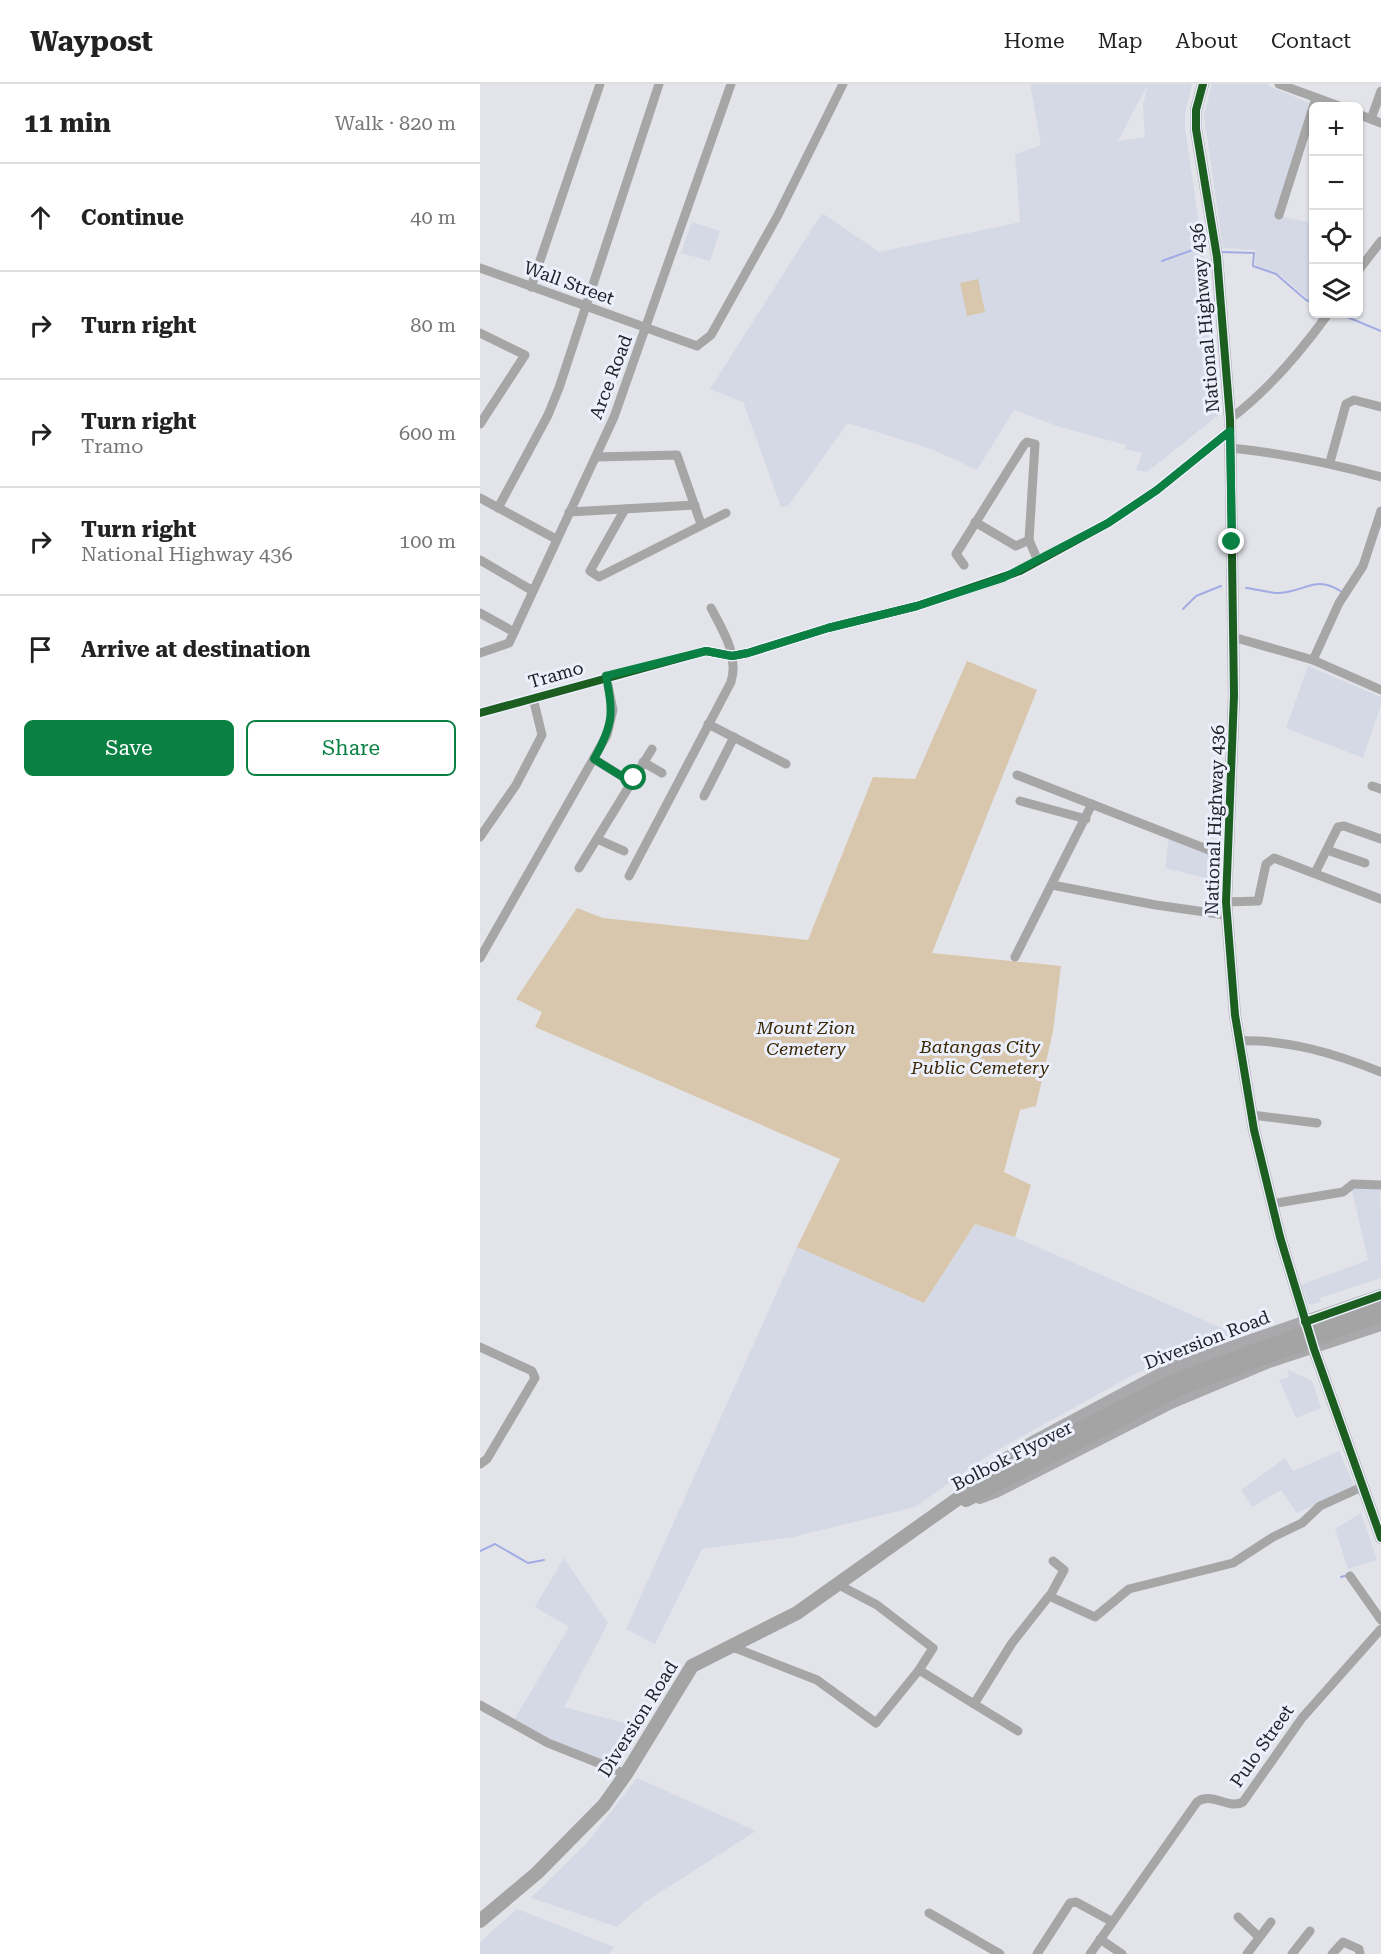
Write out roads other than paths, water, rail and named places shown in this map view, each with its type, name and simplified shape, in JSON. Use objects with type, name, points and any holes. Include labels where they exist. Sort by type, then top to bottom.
[{"type":"highway","name":"Bolbok Flyover","points":[[942,1511],[992,1489],[1037,1457],[1175,1380],[1381,1305]]},
{"type":"highway","name":"Bolbok Flyover","points":[[1037,1457],[1179,1389],[1381,1315]]},
{"type":"highway","name":"Diversion Road","points":[[480,1921],[555,1856],[604,1805],[626,1774],[688,1670],[702,1659],[797,1613],[839,1585],[902,1536],[942,1511]]},
{"type":"main road","name":"National Highway 436","points":[[1203,84],[1196,110],[1196,129],[1217,257],[1230,425],[1233,746],[1226,915],[1239,1041],[1271,1204],[1305,1322],[1381,1538]]},
{"type":"main road","name":"Diversion Road","points":[[942,1511],[985,1471],[1171,1368],[1381,1295]]},
{"type":"main road","name":"Diversion Road","points":[[942,1511],[996,1492],[1171,1403],[1269,1362],[1381,1325]]},
{"type":"street","points":[[531,287],[600,84]]},
{"type":"street","points":[[498,508],[548,415],[634,165],[659,84]]},
{"type":"street","name":"Arce Road","points":[[480,653],[503,647],[509,643],[614,417],[731,84]]},
{"type":"street","name":"Wall Street","points":[[480,268],[697,346],[711,335],[778,215],[843,84]]},
{"type":"street","points":[[1279,84],[1328,102]]},
{"type":"street","points":[[1371,119],[1381,91]]},
{"type":"street","points":[[1280,215],[1316,98]]},
{"type":"street","points":[[1363,116],[1381,123]]},
{"type":"street","points":[[1363,266],[1381,241]]},
{"type":"street","name":"Tramo","points":[[480,713],[606,676],[706,651],[732,656],[828,628],[917,606],[1003,578],[1092,533],[1157,490],[1230,425],[1312,337],[1325,318]]},
{"type":"street","points":[[480,333],[525,355],[480,424]]},
{"type":"street","points":[[1329,462],[1346,404],[1354,400],[1381,407]]},
{"type":"street","points":[[964,565],[956,554],[1027,442],[1033,443],[1035,447],[1029,540],[1038,561]]},
{"type":"street","points":[[1230,448],[1268,451],[1329,462],[1381,477]]},
{"type":"street","points":[[596,457],[678,454],[701,524]]},
{"type":"street","points":[[480,498],[556,539]]},
{"type":"street","points":[[569,512],[695,505]]},
{"type":"street","points":[[625,509],[590,571],[598,577],[726,513]]},
{"type":"street","points":[[1313,660],[1339,603],[1363,566],[1381,512]]},
{"type":"street","points":[[975,522],[1016,546],[1029,540]]},
{"type":"street","points":[[480,560],[533,591]]},
{"type":"street","points":[[629,876],[731,682],[732,656],[728,640],[711,608]]},
{"type":"street","points":[[480,613],[514,632]]},
{"type":"street","points":[[1233,637],[1313,660],[1381,690]]},
{"type":"street","points":[[480,958],[607,735],[613,714],[606,676]]},
{"type":"street","points":[[480,837],[516,785],[542,735],[533,698]]},
{"type":"street","points":[[708,724],[786,764]]},
{"type":"street","points":[[704,796],[734,737]]},
{"type":"street","points":[[579,868],[652,749]]},
{"type":"street","points":[[594,759],[631,782]]},
{"type":"street","points":[[644,762],[662,773]]},
{"type":"street","points":[[1017,775],[1227,857]]},
{"type":"street","points":[[1020,801],[1086,819]]},
{"type":"street","points":[[1015,957],[1092,804]]},
{"type":"street","points":[[1315,873],[1340,826],[1381,839]]},
{"type":"street","points":[[597,839],[624,851]]},
{"type":"street","points":[[1327,850],[1365,863]]},
{"type":"street","points":[[1226,902],[1258,901],[1265,866],[1272,859],[1381,898]]},
{"type":"street","points":[[1052,885],[1156,906],[1226,915]]},
{"type":"street","points":[[1239,1041],[1265,1040],[1316,1049],[1381,1072]]},
{"type":"street","points":[[1252,1115],[1317,1123]]},
{"type":"street","points":[[1271,1204],[1343,1192],[1353,1184],[1381,1185]]},
{"type":"street","points":[[480,1347],[532,1371],[535,1378],[487,1459],[480,1464]]},
{"type":"street","points":[[1050,1596],[1095,1617],[1129,1589],[1233,1563],[1273,1537],[1302,1523],[1320,1506],[1362,1487]]},
{"type":"street","points":[[974,1704],[1012,1643],[1050,1596],[1064,1570],[1053,1561]]},
{"type":"street","points":[[1350,1576],[1381,1620]]},
{"type":"street","points":[[730,1646],[817,1680],[876,1723],[919,1670],[933,1648],[878,1605],[839,1585]]},
{"type":"street","name":"Pulo Street","points":[[1090,1954],[1111,1921],[1158,1861],[1197,1802],[1207,1798],[1235,1805],[1243,1802],[1302,1718],[1381,1629]]},
{"type":"street","points":[[919,1670],[1018,1731]]},
{"type":"street","points":[[480,1705],[548,1743],[626,1774]]},
{"type":"street","points":[[1037,1954],[1068,1906],[1076,1902],[1111,1921]]},
{"type":"street","points":[[929,1913],[1000,1954]]},
{"type":"street","points":[[1238,1917],[1259,1937]]},
{"type":"street","points":[[1250,1952],[1271,1922]]},
{"type":"street","points":[[1292,1954],[1310,1931]]},
{"type":"street","points":[[1100,1939],[1122,1954]]},
{"type":"street","points":[[1332,1954],[1343,1942],[1359,1948],[1360,1954]]},
{"type":"waterway","points":[[1162,261],[1198,248]]},
{"type":"waterway","points":[[1220,252],[1254,253],[1253,266],[1276,274],[1309,301]]},
{"type":"waterway","points":[[1350,318],[1381,331]]},
{"type":"waterway","points":[[1246,588],[1279,593],[1324,584],[1342,592]]},
{"type":"waterway","points":[[1183,609],[1196,596],[1221,586]]},
{"type":"waterway","points":[[480,1551],[495,1544],[528,1563],[544,1560]]},
{"type":"waterway","points":[[1341,1577],[1348,1575]]},
{"type":"park label","name":"Mount Zion Cemetery","points":[[806,1038]]},
{"type":"park label","name":"Batangas City Public Cemetery","points":[[980,1057]]}]
